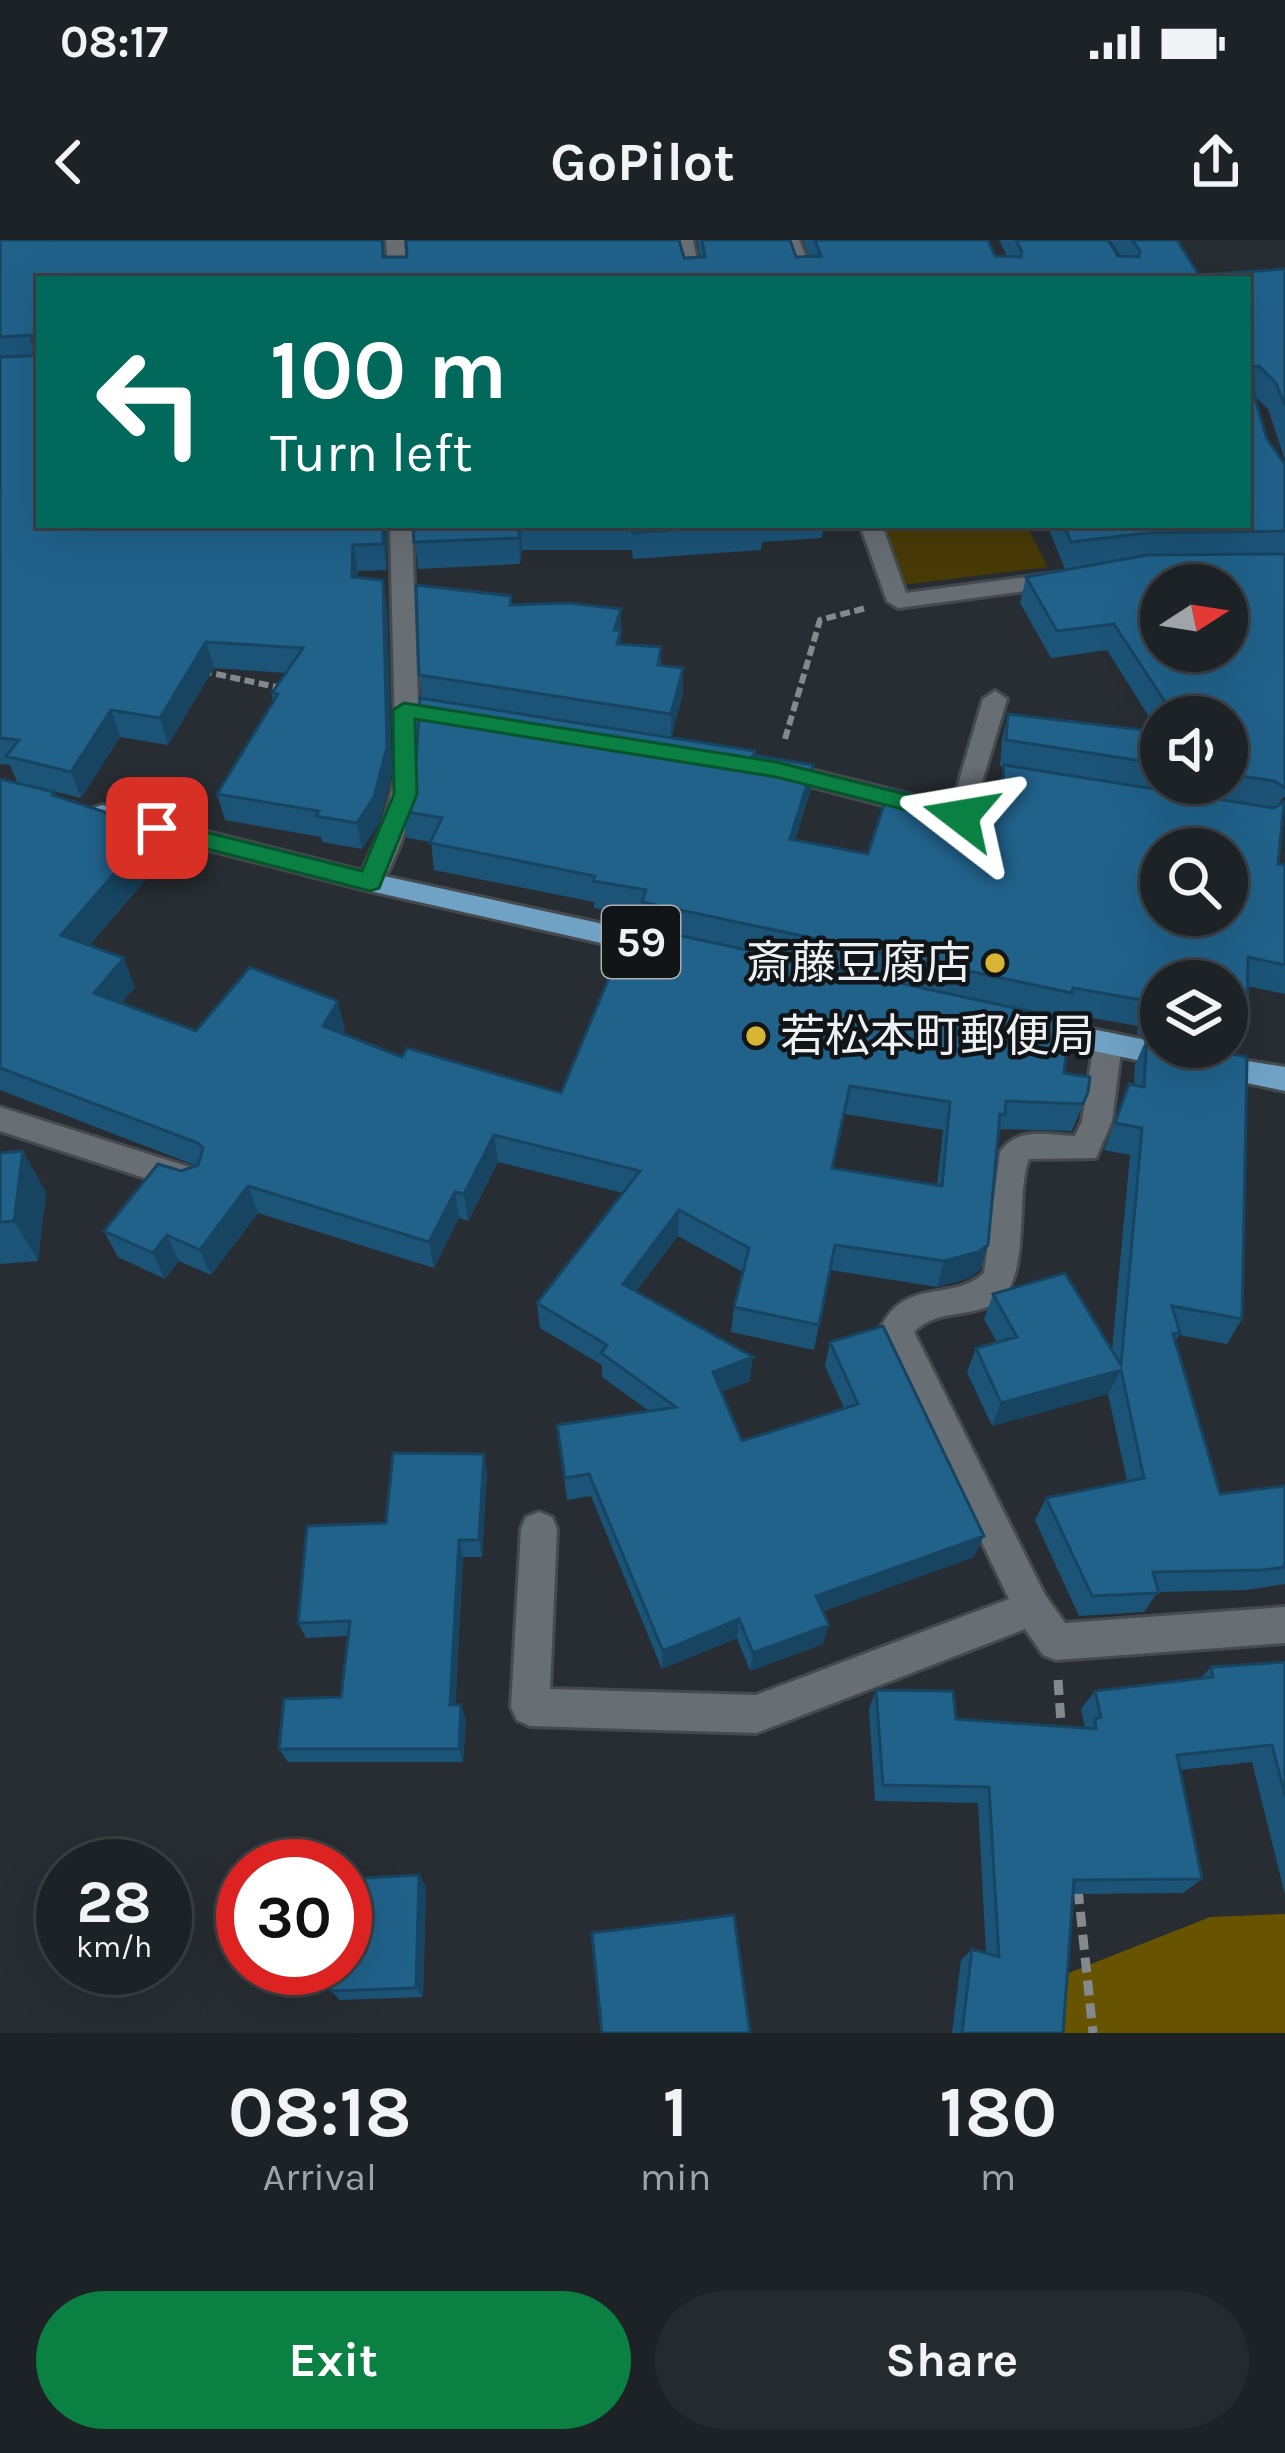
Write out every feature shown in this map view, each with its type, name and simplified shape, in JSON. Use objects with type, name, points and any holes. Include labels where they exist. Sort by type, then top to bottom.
[{"type":"main road","name":"59","points":[[76,809],[370,882],[697,955]]},
{"type":"main road","points":[[995,1020],[1285,1078]]},
{"type":"street","points":[[395,240],[398,276]]},
{"type":"street","points":[[684,240],[691,276]]},
{"type":"street","points":[[790,240],[805,276]]},
{"type":"street","points":[[370,882],[406,794],[400,528]]},
{"type":"street","points":[[872,528],[898,601],[1085,576]]},
{"type":"street","points":[[765,767],[961,816],[984,777],[995,699]]},
{"type":"street","points":[[404,710],[474,721]]},
{"type":"street","points":[[1108,1043],[1097,1121],[1084,1149],[1022,1146],[1011,1161],[999,1277],[990,1291],[968,1301],[918,1308],[896,1329],[1032,1608],[1057,1642],[1285,1624]]},
{"type":"street","points":[[0,1119],[194,1181]]},
{"type":"street","points":[[539,1529],[530,1707],[757,1714],[1032,1608]]},
{"type":"path","points":[[765,767],[820,620],[898,601]]},
{"type":"path","points":[[202,671],[284,688]]},
{"type":"path","points":[[1057,1642],[1063,1745]]},
{"type":"path","points":[[1077,1878],[1093,2033]]},
{"type":"shaded area","points":[[884,528],[1028,528],[1048,567],[903,585]]},
{"type":"shaded area","points":[[1285,1914],[1285,2033],[1064,2033],[1066,1974],[1210,1917]]},
{"type":"building","points":[[0,240],[382,240],[383,257],[407,257],[406,240],[679,240],[684,258],[705,257],[702,240],[790,240],[796,257],[821,256],[815,240],[988,240],[995,256],[1021,257],[1016,240],[1108,240],[1118,256],[1139,257],[1132,240],[1177,240],[1199,275],[1285,269],[1285,406],[1276,383],[1259,366],[1253,367],[1254,395],[1267,439],[1285,464],[1285,531],[1147,533],[1071,542],[1065,528],[1251,528],[1251,276],[36,276],[36,528],[383,528],[383,544],[353,545],[352,577],[383,580],[387,747],[374,797],[357,823],[316,816],[319,811],[217,794],[278,694],[272,693],[303,648],[206,642],[160,718],[111,710],[71,772],[6,756],[19,740],[0,738],[0,357],[31,356],[35,351],[31,335],[0,337]]},
{"type":"building","points":[[413,528],[520,528],[519,538],[414,542]]},
{"type":"building","points":[[632,528],[700,528],[633,533]]},
{"type":"building","points":[[1285,554],[1285,788],[1275,781],[1248,777],[1248,696],[1161,696],[1145,672],[1248,672],[1248,564],[1140,564],[1140,664],[1114,624],[1057,631],[1026,577],[1147,555]]},
{"type":"building","points":[[416,585],[511,596],[510,605],[569,603],[621,609],[614,630],[621,630],[617,644],[661,647],[658,665],[683,668],[671,714],[419,675]]},
{"type":"building","points":[[420,698],[755,751],[753,755],[813,765],[790,839],[868,854],[889,789],[1001,813],[1004,765],[1140,787],[1140,804],[1274,808],[1284,802],[1278,864],[1285,865],[1285,965],[1248,957],[1140,960],[1140,1000],[1073,988],[1072,993],[642,902],[646,890],[430,843],[442,818],[402,811],[416,760]]},
{"type":"building","points":[[1008,714],[1140,730],[1140,761],[1006,740]]},
{"type":"building","points":[[0,779],[54,792],[52,795],[154,828],[61,935],[124,958],[94,993],[196,1031],[250,967],[338,1001],[323,1026],[402,1057],[407,1048],[561,1093],[631,925],[1070,1020],[1064,1073],[1090,1077],[1083,1104],[1006,1101],[1005,1115],[1000,1114],[988,1245],[944,1261],[835,1245],[819,1325],[734,1307],[749,1248],[679,1210],[623,1284],[753,1357],[713,1372],[742,1441],[858,1404],[830,1342],[883,1326],[984,1536],[816,1596],[829,1625],[753,1653],[739,1619],[663,1651],[589,1474],[565,1478],[557,1425],[676,1407],[601,1353],[607,1345],[537,1303],[640,1171],[494,1135],[464,1194],[455,1192],[429,1242],[248,1186],[200,1250],[167,1235],[153,1253],[104,1231],[158,1164],[181,1171],[198,1165],[203,1148],[0,1068]],"holes":[[[850,1086],[950,1102],[942,1186],[832,1168]]]},
{"type":"building","points":[[1145,1068],[1247,1068],[1242,1319],[1172,1306],[1180,1333],[1173,1334],[1220,1494],[1285,1486],[1285,1567],[1153,1572],[1159,1593],[1092,1596],[1046,1498],[1144,1478],[1121,1370],[1001,1403],[976,1348],[1017,1337],[993,1294],[1065,1273],[1121,1365],[1142,1128],[1115,1123],[1129,1084],[1144,1087]]},
{"type":"building","points":[[23,1151],[14,1221],[0,1222],[0,1153]]},
{"type":"building","points":[[393,1453],[484,1454],[479,1540],[459,1540],[450,1705],[461,1705],[459,1749],[279,1749],[284,1699],[341,1697],[350,1621],[298,1623],[307,1526],[386,1523]]},
{"type":"building","points":[[1285,1662],[1285,1796],[1272,1745],[1177,1755],[1202,1879],[1074,1880],[1063,2033],[962,2033],[972,1949],[999,1957],[989,1787],[883,1785],[876,1690],[953,1691],[956,1719],[1096,1729],[1095,1719],[1101,1717],[1095,1691],[1213,1677],[1211,1667]]},
{"type":"building","points":[[419,1875],[416,1988],[372,1990],[372,1878]]},
{"type":"building","points":[[734,1915],[750,2033],[602,2033],[592,1933]]},
{"type":"place","name":"斎藤豆腐店","points":[[995,963]]},
{"type":"place","name":"若松本町郵便局","points":[[756,1036]]},
{"type":"route","points":[[157,828],[370,882],[406,794],[404,710],[776,769],[961,816]]}]
